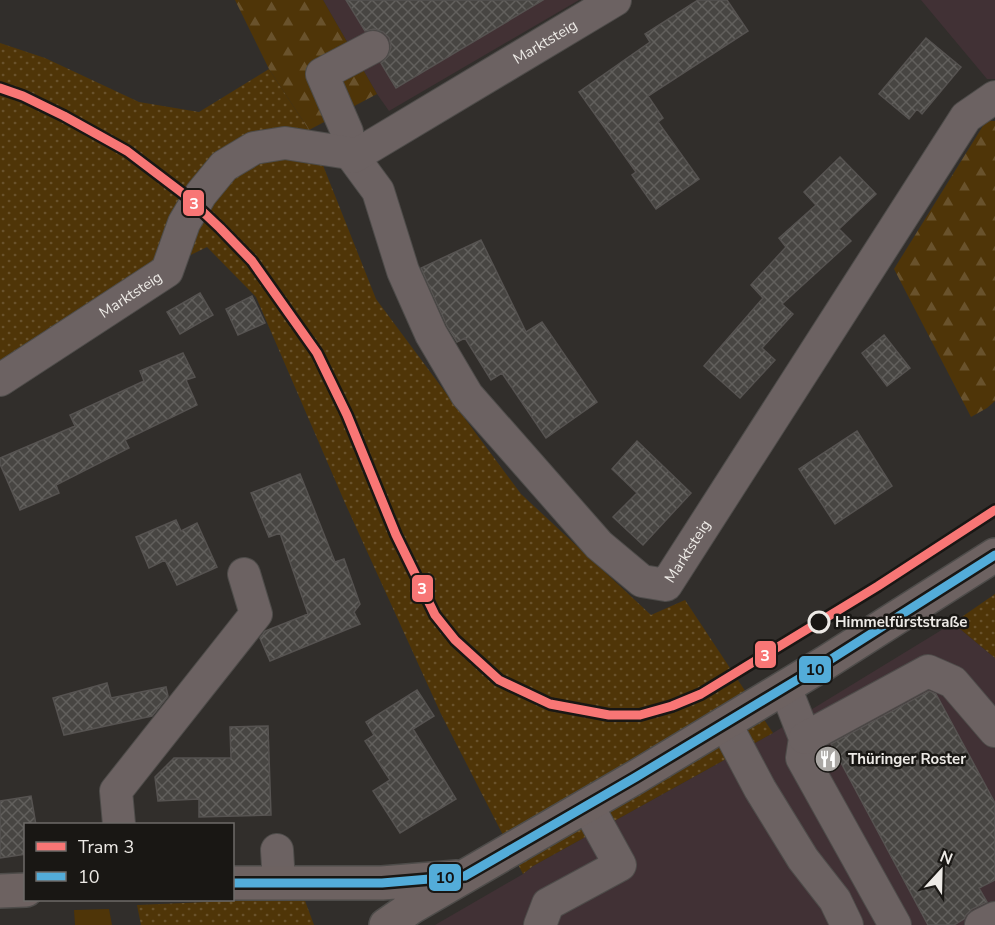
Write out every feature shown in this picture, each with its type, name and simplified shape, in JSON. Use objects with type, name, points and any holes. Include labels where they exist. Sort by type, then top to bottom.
[{"type":"main road","points":[[382,883],[400,894],[407,919],[465,876],[785,687],[995,555]]},
{"type":"main road","points":[[234,883],[382,883],[465,876]]},
{"type":"main road","points":[[0,891],[24,890]]},
{"type":"street","name":"Marktsteig","points":[[0,380],[167,271],[184,223],[201,194],[224,166],[254,148],[285,143],[351,155],[615,0]]},
{"type":"street","points":[[351,155],[347,132],[322,74],[373,47]]},
{"type":"street","name":"Marktsteig","points":[[351,155],[378,191],[403,271],[431,334],[468,395],[599,545],[642,581],[666,585],[966,117],[995,97]]},
{"type":"street","points":[[119,823],[116,791],[256,614],[244,574]]},
{"type":"street","points":[[804,738],[928,671],[953,682],[995,731]]},
{"type":"street","points":[[785,687],[804,738],[802,758],[895,925]]},
{"type":"street","points":[[725,723],[784,829],[803,859],[835,900],[847,925]]},
{"type":"street","points":[[540,925],[548,904],[620,866],[587,805]]},
{"type":"street","points":[[277,850],[279,882]]},
{"type":"street","points":[[981,925],[995,918]]},
{"type":"shaded area","points":[[323,0],[579,0],[389,111]]},
{"type":"shaded area","points":[[921,0],[995,0],[995,79],[987,79]]},
{"type":"shaded area","points":[[953,623],[995,658],[995,925],[435,925],[533,866],[773,733]]},
{"type":"green space","points":[[235,0],[323,0],[377,94],[309,130],[269,69]]},
{"type":"green space","points":[[0,43],[45,58],[139,102],[199,112],[269,69],[309,130],[376,299],[521,494],[651,615],[685,600],[773,733],[533,866],[523,874],[441,714],[345,503],[256,297],[207,247],[156,272],[0,366]]},
{"type":"green space","points":[[986,121],[995,121],[995,401],[971,417],[894,269]]},
{"type":"green space","points":[[995,594],[995,658],[953,623]]},
{"type":"green space","points":[[304,898],[314,925],[141,925],[137,905],[234,901]]},
{"type":"green space","points":[[109,909],[112,925],[75,925],[74,910]]},
{"type":"building","points":[[346,0],[543,0],[396,88],[381,63],[388,56],[391,47],[389,38],[383,32],[374,29],[365,31]]},
{"type":"building","points":[[698,0],[727,0],[748,31],[648,96],[663,118],[658,122],[699,179],[656,209],[632,175],[636,172],[579,92],[650,42],[645,34]]},
{"type":"building","points":[[926,38],[961,67],[922,114],[917,109],[909,119],[879,94]]},
{"type":"building","points":[[840,157],[876,194],[839,229],[851,241],[782,304],[793,314],[762,348],[775,360],[740,398],[704,366],[763,298],[751,285],[786,247],[779,238],[816,205],[804,192]]},
{"type":"building","points":[[481,240],[526,332],[542,322],[597,402],[546,438],[502,373],[491,380],[465,338],[457,342],[447,326],[421,268]]},
{"type":"building","points":[[200,293],[213,315],[180,334],[167,312]]},
{"type":"building","points":[[252,296],[265,323],[238,335],[226,309]]},
{"type":"building","points":[[884,335],[910,368],[887,386],[862,353]]},
{"type":"building","points":[[183,353],[195,377],[186,380],[197,405],[125,440],[129,448],[56,485],[59,493],[20,510],[0,464],[0,458],[75,426],[70,415],[144,381],[140,371]]},
{"type":"building","points":[[857,431],[892,486],[835,524],[799,469]]},
{"type":"building","points":[[637,441],[691,493],[643,545],[613,517],[637,493],[612,469]]},
{"type":"building","points":[[300,474],[335,562],[344,559],[360,604],[354,612],[360,624],[270,661],[260,638],[265,631],[308,614],[280,533],[269,537],[251,493]]},
{"type":"building","points":[[176,520],[181,531],[197,523],[217,567],[177,585],[165,560],[149,568],[136,537]]},
{"type":"building","points":[[107,683],[111,698],[166,687],[168,696],[152,716],[64,735],[53,698]]},
{"type":"building","points":[[417,690],[434,716],[413,729],[456,799],[400,833],[373,791],[390,780],[365,741],[374,735],[366,722]]},
{"type":"building","points":[[929,691],[936,694],[995,803],[995,880],[979,888],[987,902],[972,909],[964,919],[954,925],[928,925],[831,744]]},
{"type":"building","points":[[268,726],[271,815],[199,817],[199,799],[158,801],[155,777],[174,758],[231,758],[230,727]]},
{"type":"building","points":[[31,796],[36,823],[24,823],[24,854],[0,858],[0,801]]},
{"type":"tram line","name":"3","points":[[0,88],[23,96],[64,116],[127,151],[185,195],[252,261],[317,353],[347,415],[396,535],[435,615],[455,640],[499,680],[550,704],[609,715],[640,715],[672,706],[701,694],[878,586],[995,510]]},
{"type":"transit line","name":"10","points":[[234,883],[382,883],[465,876],[636,777],[825,663],[995,555]]},
{"type":"place","name":"Himmelfürststraße","points":[[819,622]]},
{"type":"place","name":"Thüringer Roster","points":[[828,759]]}]
